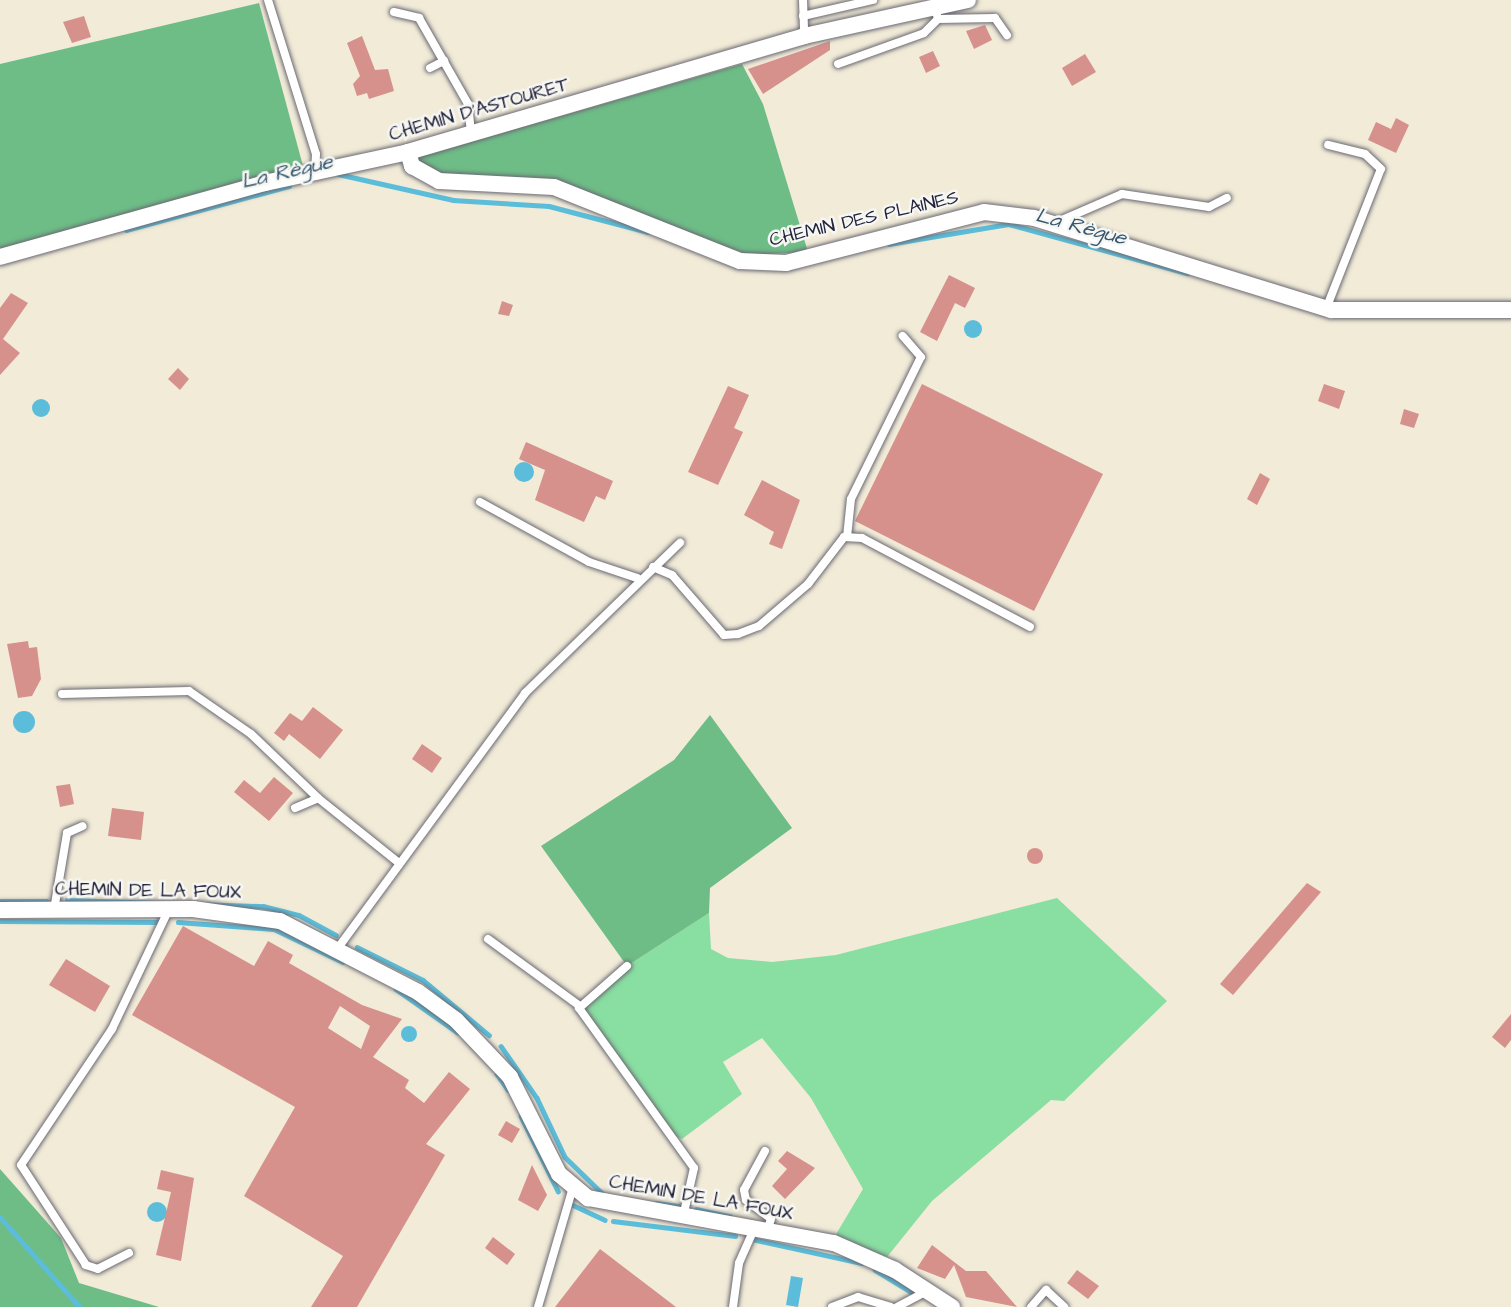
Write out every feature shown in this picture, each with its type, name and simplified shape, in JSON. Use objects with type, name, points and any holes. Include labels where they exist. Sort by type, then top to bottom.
[{"type":"street","name":"CHEMIN D'ASTOURET","points":[[0,257],[315,173],[471,135],[804,36],[937,13],[968,0]]},
{"type":"street","name":"CHEMIN DES PLAINES","points":[[408,152],[412,166],[439,181],[554,187],[740,261],[786,263],[984,212],[1052,224],[1326,309],[1511,310]]},
{"type":"street","name":"CHEMIN DE LA FOUX","points":[[0,910],[169,909],[254,914],[338,948],[418,992],[481,1043],[510,1077],[559,1174],[573,1187],[606,1204],[760,1230],[861,1252],[952,1307]]},
{"type":"lane","points":[[268,0],[316,154],[315,173]]},
{"type":"lane","points":[[803,0],[804,36]]},
{"type":"lane","points":[[803,16],[873,0]]},
{"type":"lane","points":[[394,12],[419,18],[468,104],[471,135]]},
{"type":"lane","points":[[838,64],[924,33],[937,13],[995,18],[1007,35]]},
{"type":"lane","points":[[430,68],[444,61]]},
{"type":"lane","points":[[1326,309],[1381,169],[1365,154],[1328,145]]},
{"type":"lane","points":[[1052,224],[1122,194],[1209,207],[1227,198]]},
{"type":"lane","points":[[653,567],[672,575],[724,635],[738,634],[783,606],[847,537],[851,499],[921,357],[903,336]]},
{"type":"lane","points":[[480,502],[589,562],[637,578]]},
{"type":"lane","points":[[847,537],[862,538],[1030,627]]},
{"type":"lane","points":[[338,948],[398,862],[525,693],[637,578],[680,543]]},
{"type":"lane","points":[[62,694],[189,691],[251,734],[318,798],[398,862]]},
{"type":"lane","points":[[295,808],[318,798]]},
{"type":"lane","points":[[54,910],[67,833],[83,826]]},
{"type":"lane","points":[[130,1253],[98,1269],[86,1265],[21,1165],[112,1029],[169,909]]},
{"type":"lane","points":[[488,939],[580,1006],[694,1168],[683,1217]]},
{"type":"lane","points":[[580,1006],[627,966]]},
{"type":"lane","points":[[733,1307],[739,1263],[760,1230],[771,1219],[746,1200],[744,1190],[765,1152]]},
{"type":"lane","points":[[538,1307],[573,1187]]},
{"type":"lane","points":[[1031,1307],[1046,1290],[1064,1307]]},
{"type":"lane","points":[[897,1307],[928,1291]]},
{"type":"lane","points":[[832,1307],[858,1297],[890,1307]]},
{"type":"green space","points":[[259,3],[303,166],[0,249],[0,64]]},
{"type":"green space","points":[[742,64],[763,104],[808,252],[748,255],[552,181],[441,175],[415,158]]},
{"type":"green space","points":[[710,715],[792,828],[710,888],[709,913],[627,966],[541,846],[674,760]]},
{"type":"green space","points":[[1057,898],[1167,1001],[1064,1101],[1051,1100],[932,1201],[887,1257],[835,1236],[863,1189],[811,1098],[762,1038],[723,1062],[742,1094],[682,1139],[665,1131],[579,1008],[627,966],[709,913],[711,949],[728,958],[772,962],[836,955]]},
{"type":"green space","points":[[0,1169],[61,1238],[79,1283],[159,1307],[0,1307]]},
{"type":"water","points":[[973,320],[979,323],[982,329],[979,335],[973,338],[967,335],[964,329],[967,323]]},
{"type":"water","points":[[37,399],[45,399],[50,408],[48,415],[37,417],[32,412],[32,404]]},
{"type":"water","points":[[524,462],[531,465],[534,472],[531,479],[524,482],[517,479],[514,472],[517,465]]},
{"type":"water","points":[[24,711],[32,714],[35,722],[32,730],[24,733],[16,730],[13,722],[16,714]]},
{"type":"water","points":[[409,1026],[415,1028],[415,1040],[409,1042],[403,1040],[401,1034],[403,1028]]},
{"type":"water","points":[[157,1202],[164,1205],[167,1212],[164,1219],[157,1222],[150,1219],[147,1212],[150,1205]]},
{"type":"water","points":[[791,1276],[803,1278],[798,1307],[786,1305]]},
{"type":"building","points":[[84,16],[91,37],[72,43],[63,22]]},
{"type":"building","points":[[985,25],[992,40],[974,49],[966,31]]},
{"type":"building","points":[[362,36],[375,70],[388,69],[394,91],[369,99],[367,93],[357,96],[353,84],[360,76],[347,43]]},
{"type":"building","points":[[830,41],[830,50],[763,94],[748,69]]},
{"type":"building","points":[[933,51],[940,66],[926,73],[919,57]]},
{"type":"building","points":[[1085,54],[1096,72],[1072,86],[1062,68]]},
{"type":"building","points":[[1396,118],[1409,125],[1396,153],[1368,140],[1376,122],[1391,129]]},
{"type":"building","points":[[949,275],[975,288],[965,308],[955,303],[937,341],[920,332]]},
{"type":"building","points":[[11,293],[28,303],[3,339],[20,353],[0,375],[0,308]]},
{"type":"building","points":[[502,301],[513,305],[509,316],[498,314]]},
{"type":"building","points":[[178,368],[189,379],[180,390],[168,379]]},
{"type":"building","points":[[922,384],[1103,474],[1034,611],[855,521]]},
{"type":"building","points":[[1324,384],[1345,391],[1339,409],[1318,401]]},
{"type":"building","points":[[728,386],[749,395],[734,428],[743,432],[718,485],[688,472]]},
{"type":"building","points":[[1404,409],[1419,414],[1414,428],[1400,424]]},
{"type":"building","points":[[526,442],[613,481],[605,500],[596,496],[584,522],[535,500],[545,470],[519,459]]},
{"type":"building","points":[[1260,473],[1270,479],[1257,505],[1247,499]]},
{"type":"building","points":[[762,480],[800,500],[782,549],[769,544],[774,532],[744,515]]},
{"type":"building","points":[[28,641],[29,648],[37,647],[41,679],[32,696],[18,698],[7,644]]},
{"type":"building","points":[[313,707],[343,730],[320,759],[289,734],[284,741],[274,733],[290,713],[302,721]]},
{"type":"building","points":[[422,744],[442,758],[432,773],[412,759]]},
{"type":"building","points":[[274,777],[293,793],[269,821],[234,792],[244,780],[260,793]]},
{"type":"building","points":[[70,784],[74,804],[60,807],[56,786]]},
{"type":"building","points":[[112,808],[144,812],[141,840],[108,836]]},
{"type":"building","points":[[1035,848],[1041,850],[1041,862],[1035,864],[1029,862],[1027,856],[1029,850]]},
{"type":"building","points":[[1307,883],[1321,892],[1233,995],[1220,984]]},
{"type":"building","points":[[183,926],[254,966],[268,941],[293,955],[289,963],[362,1005],[402,1019],[373,1057],[409,1080],[405,1088],[424,1103],[449,1072],[470,1089],[426,1144],[445,1155],[357,1307],[311,1307],[343,1256],[244,1196],[295,1107],[132,1015]],"holes":[[[340,1006],[370,1026],[361,1049],[328,1028]]]},
{"type":"building","points":[[66,959],[110,986],[95,1012],[49,985]]},
{"type":"building","points":[[1511,1014],[1511,1040],[1505,1048],[1492,1037]]},
{"type":"building","points":[[506,1121],[520,1129],[512,1143],[498,1135]]},
{"type":"building","points":[[787,1151],[815,1168],[785,1199],[772,1186],[787,1169],[778,1161]]},
{"type":"building","points":[[532,1165],[547,1195],[538,1211],[518,1200]]},
{"type":"building","points":[[161,1170],[194,1178],[181,1261],[156,1255],[171,1192],[157,1189]]},
{"type":"building","points":[[493,1237],[515,1254],[507,1265],[485,1248]]},
{"type":"building","points":[[932,1245],[966,1271],[986,1271],[1017,1307],[966,1297],[954,1265],[945,1279],[917,1268]]},
{"type":"building","points":[[600,1249],[676,1307],[555,1307]]},
{"type":"building","points":[[1077,1270],[1099,1286],[1088,1299],[1067,1283]]},
{"type":"waterway","name":"La Règue","points":[[338,174],[453,200],[549,206],[648,232]]},
{"type":"waterway","name":"La Règue","points":[[126,230],[289,186]]},
{"type":"waterway","name":"La Règue","points":[[889,244],[1009,224],[1187,273]]},
{"type":"waterway","points":[[67,900],[263,906],[299,915],[336,935]]},
{"type":"waterway","points":[[0,901],[47,901]]},
{"type":"waterway","points":[[0,921],[158,922]]},
{"type":"waterway","points":[[178,922],[274,929],[343,962]]},
{"type":"waterway","points":[[357,947],[423,980],[489,1035]]},
{"type":"waterway","points":[[396,989],[457,1032]]},
{"type":"waterway","points":[[501,1046],[537,1098],[565,1157],[602,1193]]},
{"type":"waterway","points":[[497,1074],[508,1090]]},
{"type":"waterway","points":[[521,1116],[558,1191]]},
{"type":"waterway","points":[[656,1203],[679,1206]]},
{"type":"waterway","points":[[573,1205],[605,1220]]},
{"type":"waterway","points":[[696,1209],[730,1216]]},
{"type":"waterway","points":[[0,1217],[80,1307]]},
{"type":"waterway","points":[[613,1221],[735,1236]]},
{"type":"waterway","points":[[752,1239],[861,1263]]},
{"type":"waterway","points":[[875,1270],[916,1295]]}]
